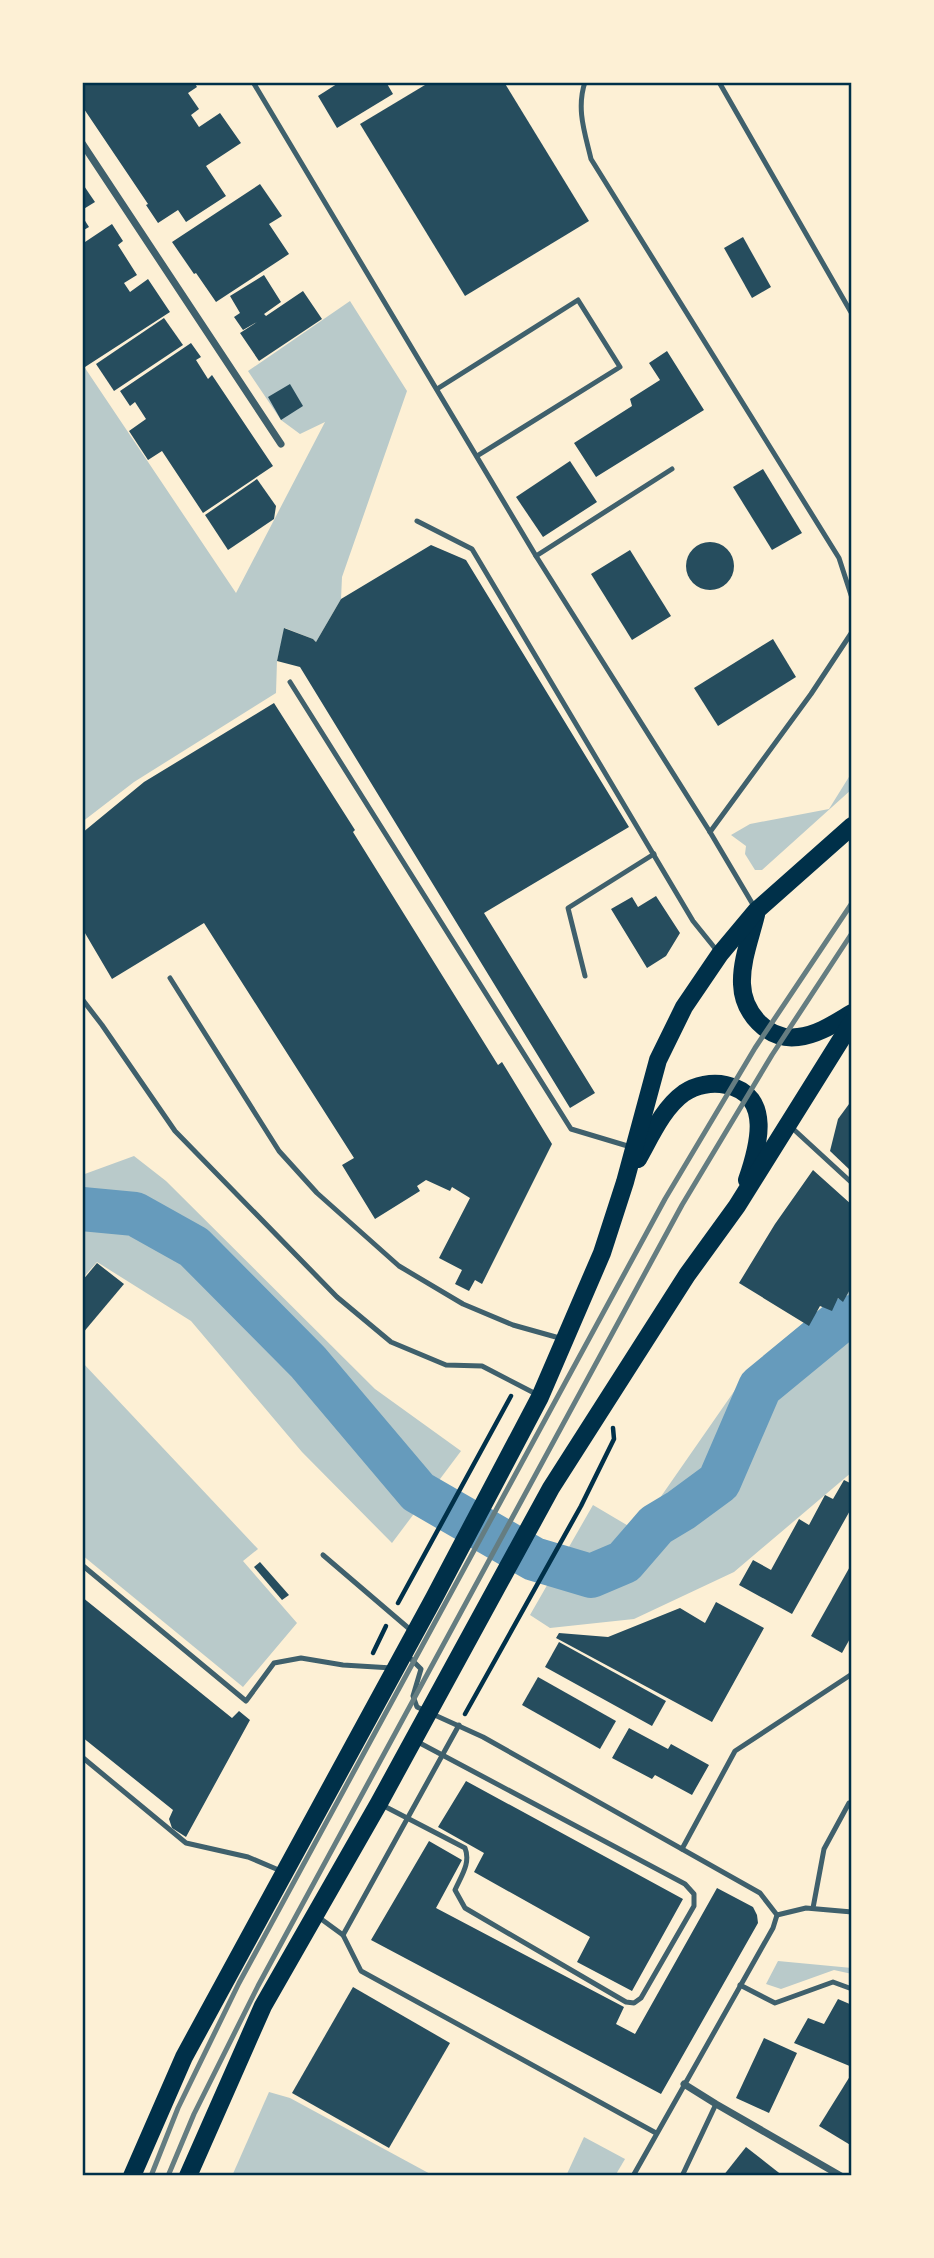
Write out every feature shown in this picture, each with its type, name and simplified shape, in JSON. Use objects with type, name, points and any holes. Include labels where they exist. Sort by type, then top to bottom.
[{"type":"main road","points":[[132,2176],[184,2057],[415,1634],[540,1397],[602,1253],[625,1182],[658,1060],[684,1007],[720,954],[756,911],[852,826]]},
{"type":"main road","points":[[756,911],[742,980],[746,1004],[760,1024],[784,1037],[798,1037],[825,1029],[852,1013]]},
{"type":"main road","points":[[188,2176],[263,2006],[379,1803],[551,1488],[687,1275],[737,1206],[852,1022]]},
{"type":"main road","points":[[625,1182],[674,1101],[697,1086],[723,1084],[746,1094],[758,1113],[758,1141],[737,1206]]},
{"type":"street","points":[[82,144],[281,444]]},
{"type":"street","points":[[684,2084],[841,2176]]},
{"type":"lane","points":[[253,82],[536,556],[710,832],[756,911]]},
{"type":"lane","points":[[585,82],[581,95],[580,117],[591,159],[839,558],[852,598]]},
{"type":"lane","points":[[719,82],[852,314]]},
{"type":"lane","points":[[437,389],[578,300],[620,367],[477,457]]},
{"type":"lane","points":[[536,556],[672,469]]},
{"type":"lane","points":[[417,521],[472,549],[693,921],[720,954]]},
{"type":"lane","points":[[710,832],[811,695],[852,632]]},
{"type":"lane","points":[[290,682],[571,1129],[634,1148]]},
{"type":"lane","points":[[585,976],[568,908],[654,854]]},
{"type":"lane","points":[[170,978],[279,1151],[317,1193],[410,1273],[463,1304],[513,1325],[566,1340]]},
{"type":"lane","points":[[82,999],[103,1025],[175,1132],[337,1297],[391,1342],[446,1365],[482,1366],[540,1397]]},
{"type":"lane","points":[[789,1125],[852,1183]]},
{"type":"lane","points":[[323,1555],[415,1634]]},
{"type":"lane","points":[[82,1565],[246,1701],[274,1663],[301,1658],[343,1665],[400,1660],[421,1669],[414,1702],[417,1707],[459,1725],[760,1893],[776,1916],[773,1928],[633,2176]]},
{"type":"lane","points":[[682,1849],[735,1751],[852,1674]]},
{"type":"lane","points":[[344,1935],[459,1725]]},
{"type":"lane","points":[[379,1803],[465,1848],[468,1856],[455,1890],[465,1908],[626,2002],[634,2003],[641,1997],[694,1906],[694,1894],[685,1884],[414,1739]]},
{"type":"lane","points":[[82,1758],[186,1843],[248,1857],[284,1873]]},
{"type":"lane","points":[[813,1908],[824,1849],[849,1802]]},
{"type":"lane","points":[[776,1916],[806,1908],[852,1912]]},
{"type":"lane","points":[[315,1915],[344,1935],[361,1972],[656,2133]]},
{"type":"lane","points":[[740,1986],[775,2003],[833,1982],[852,1989]]},
{"type":"lane","points":[[682,2176],[716,2104]]},
{"type":"path","points":[[406,1585],[517,1384]]},
{"type":"path","points":[[459,1725],[581,1506],[614,1439],[610,1396]]},
{"type":"shaded area","points":[[350,301],[407,391],[342,577],[341,599],[316,642],[285,628],[277,661],[276,693],[134,782],[82,822],[82,371],[85,368],[236,593],[325,422],[300,434],[281,420],[248,371]]},
{"type":"shaded area","points":[[852,772],[852,789],[762,870],[755,870],[745,854],[746,846],[731,835],[750,824],[829,809]]},
{"type":"shaded area","points":[[134,1156],[166,1181],[375,1389],[461,1451],[392,1543],[302,1452],[191,1321],[97,1262],[82,1279],[82,1175]]},
{"type":"shaded area","points":[[852,1282],[852,1472],[734,1572],[634,1619],[550,1628],[530,1615],[593,1505],[637,1531],[751,1367]]},
{"type":"shaded area","points":[[82,1362],[258,1549],[243,1561],[297,1623],[243,1687],[82,1555]]},
{"type":"shaded area","points":[[778,1961],[852,1968],[852,1974],[834,1970],[781,1989],[766,1984]]},
{"type":"shaded area","points":[[269,2092],[290,2098],[434,2176],[232,2176]]},
{"type":"shaded area","points":[[584,2137],[625,2159],[615,2176],[566,2176]]},
{"type":"building","points":[[82,82],[170,82],[171,85],[175,82],[194,82],[197,87],[188,93],[199,109],[191,115],[199,127],[220,113],[241,143],[206,166],[226,196],[186,222],[178,210],[158,223],[82,106]]},
{"type":"building","points":[[340,82],[386,82],[393,94],[337,128],[318,96]]},
{"type":"building","points":[[430,82],[504,82],[589,221],[465,296],[360,124]]},
{"type":"building","points":[[82,183],[95,202],[82,210]]},
{"type":"building","points":[[260,184],[282,216],[269,224],[289,254],[216,302],[172,242]]},
{"type":"building","points":[[82,216],[89,227],[82,231]]},
{"type":"building","points":[[112,224],[123,241],[118,245],[137,275],[124,283],[130,292],[148,279],[170,312],[85,367],[82,363],[82,244]]},
{"type":"building","points":[[743,237],[771,287],[752,298],[724,248]]},
{"type":"building","points":[[264,275],[281,302],[264,314],[266,316],[303,291],[322,319],[259,361],[240,333],[257,322],[243,330],[234,317],[240,313],[230,296]]},
{"type":"building","points":[[164,318],[183,345],[114,391],[96,364]]},
{"type":"building","points":[[191,343],[201,357],[196,360],[208,379],[212,375],[273,466],[203,513],[162,451],[148,460],[129,431],[146,419],[135,402],[130,406],[120,391]]},
{"type":"building","points":[[667,351],[704,410],[596,477],[574,443],[632,406],[630,399],[660,380],[649,363]]},
{"type":"building","points":[[290,384],[303,406],[281,420],[268,397]]},
{"type":"building","points":[[570,461],[597,502],[543,537],[516,497]]},
{"type":"building","points":[[763,469],[802,533],[772,550],[733,487]]},
{"type":"building","points":[[257,479],[276,506],[274,519],[228,550],[205,515]]},
{"type":"building","points":[[710,542],[727,549],[734,566],[727,583],[710,590],[693,583],[686,566],[693,549]]},
{"type":"building","points":[[431,545],[466,560],[629,827],[484,913],[595,1093],[570,1108],[300,667],[277,661],[284,628],[316,642],[341,599]]},
{"type":"building","points":[[630,550],[671,616],[632,640],[591,574]]},
{"type":"building","points":[[773,639],[796,677],[718,726],[694,688]]},
{"type":"building","points":[[274,703],[498,1065],[502,1062],[552,1144],[482,1284],[475,1280],[469,1291],[455,1284],[462,1270],[439,1258],[470,1198],[452,1187],[450,1191],[426,1180],[417,1186],[420,1191],[375,1219],[342,1165],[354,1158],[204,923],[112,979],[82,928],[82,833],[144,782]]},
{"type":"building","points":[[656,896],[680,933],[666,956],[647,968],[611,909],[632,897],[638,907]]},
{"type":"building","points":[[852,1100],[852,1172],[830,1151],[838,1119]]},
{"type":"building","points":[[813,1170],[852,1205],[852,1286],[843,1302],[838,1298],[832,1311],[820,1306],[809,1326],[739,1283],[775,1224]]},
{"type":"building","points":[[97,1263],[124,1284],[82,1334],[82,1281]]},
{"type":"building","points":[[844,1480],[852,1484],[852,1507],[792,1614],[739,1585],[753,1560],[771,1570],[799,1519],[809,1525],[825,1495],[833,1499]]},
{"type":"building","points":[[260,1562],[289,1595],[282,1600],[254,1567]]},
{"type":"building","points":[[852,1563],[852,1635],[842,1653],[811,1636]]},
{"type":"building","points":[[82,1597],[232,1718],[239,1711],[250,1720],[186,1837],[172,1828],[169,1819],[173,1810],[82,1737]]},
{"type":"building","points":[[716,1602],[764,1628],[712,1722],[556,1638],[559,1633],[608,1637],[680,1608],[705,1623]]},
{"type":"building","points":[[559,1642],[666,1701],[652,1726],[545,1667]]},
{"type":"building","points":[[538,1677],[616,1721],[600,1749],[522,1705]]},
{"type":"building","points":[[629,1728],[668,1749],[671,1744],[709,1765],[692,1795],[655,1775],[652,1779],[612,1758]]},
{"type":"building","points":[[466,1781],[683,1899],[632,1991],[577,1962],[590,1937],[474,1872],[484,1853],[438,1827]]},
{"type":"building","points":[[429,1841],[462,1860],[436,1908],[624,2007],[616,2024],[635,2034],[717,1888],[753,1907],[758,1923],[661,2094],[371,1940]]},
{"type":"building","points":[[353,1987],[450,2043],[389,2148],[292,2093]]},
{"type":"building","points":[[838,1999],[852,2005],[852,2067],[794,2043],[808,2018],[824,2024]]},
{"type":"building","points":[[764,2038],[797,2053],[769,2113],[736,2098]]},
{"type":"building","points":[[852,2073],[852,2146],[819,2126]]},
{"type":"building","points":[[746,2147],[783,2176],[723,2176]]},
{"type":"waterway","points":[[82,1209],[135,1214],[194,1247],[308,1362],[418,1492],[534,1559],[591,1576],[624,1562],[656,1525],[719,1482],[760,1387],[839,1322],[852,1317]]},
{"type":"railway","points":[[151,2176],[178,2108],[239,1983],[665,1199],[755,1048],[852,903]]},
{"type":"railway","points":[[168,2176],[194,2114],[258,1986],[682,1205],[772,1055],[852,933]]}]
